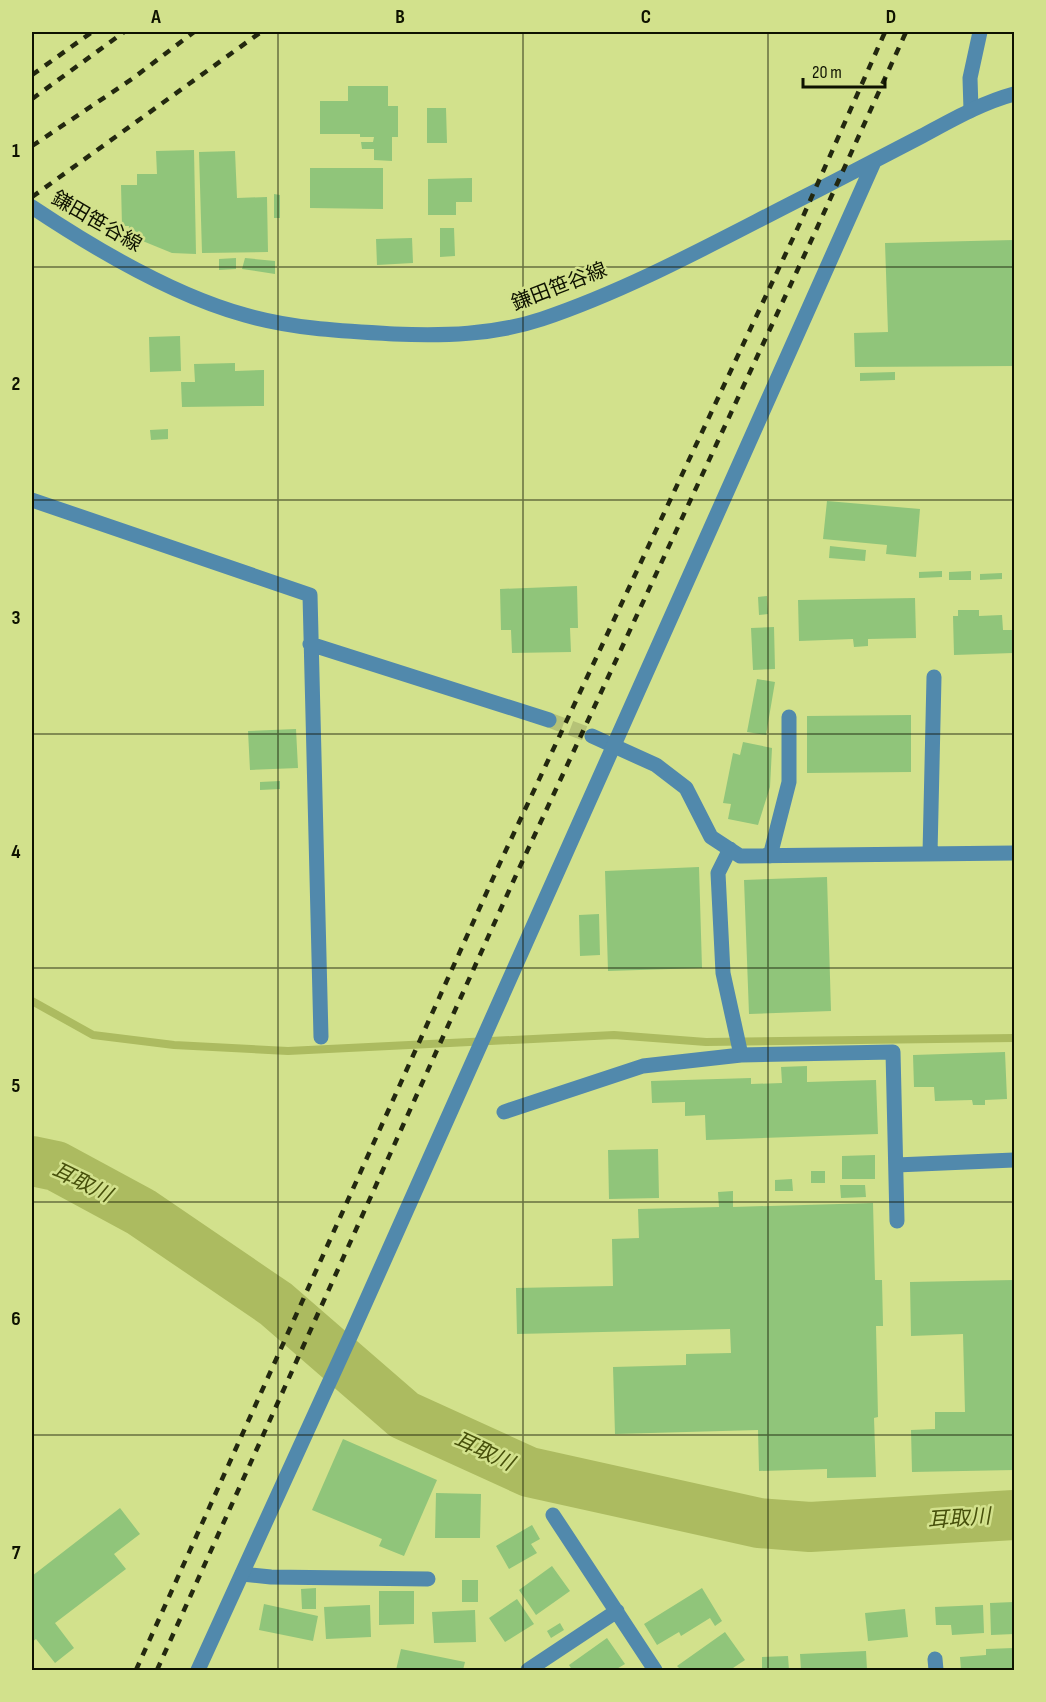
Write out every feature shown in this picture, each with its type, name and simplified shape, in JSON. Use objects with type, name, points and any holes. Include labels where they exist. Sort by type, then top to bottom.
[{"type":"street","points":[[971,110],[970,78],[980,32]]},
{"type":"street","name":"鎌田笹谷線","points":[[32,207],[132,266],[243,315],[315,328],[426,335],[464,334],[505,328],[542,319],[650,273],[874,162],[971,110],[1014,94]]},
{"type":"street","points":[[198,1671],[874,162]]},
{"type":"street","points":[[32,500],[310,595],[321,1037]]},
{"type":"street","points":[[310,644],[549,720]]},
{"type":"street","points":[[930,854],[934,677]]},
{"type":"street","points":[[770,856],[789,782],[789,717]]},
{"type":"street","points":[[592,736],[657,765],[686,788],[711,837],[740,856],[1014,853]]},
{"type":"street","points":[[730,849],[718,873],[723,973],[741,1053]]},
{"type":"street","points":[[504,1112],[643,1066],[741,1053],[893,1052],[897,1221]]},
{"type":"street","points":[[896,1165],[1014,1160]]},
{"type":"street","points":[[553,1515],[655,1671]]},
{"type":"street","points":[[242,1574],[271,1577],[428,1580]]},
{"type":"street","points":[[528,1671],[616,1611]]},
{"type":"building","points":[[348,86],[388,86],[388,106],[398,106],[398,137],[392,137],[392,161],[374,160],[374,149],[362,149],[361,142],[373,142],[374,137],[360,137],[360,134],[320,134],[320,101],[348,101]]},
{"type":"building","points":[[427,108],[446,108],[447,143],[427,143]]},
{"type":"building","points":[[194,150],[196,254],[172,253],[128,235],[129,226],[122,226],[121,185],[137,185],[137,174],[157,174],[156,151]]},
{"type":"building","points":[[235,151],[237,198],[267,197],[268,252],[202,253],[199,152]]},
{"type":"building","points":[[310,168],[383,168],[383,209],[310,208]]},
{"type":"building","points":[[472,178],[472,202],[456,202],[456,215],[428,215],[428,179]]},
{"type":"building","points":[[274,194],[280,195],[280,218],[274,218]]},
{"type":"building","points":[[440,228],[454,228],[455,256],[440,257]]},
{"type":"building","points":[[412,238],[413,263],[377,265],[376,239]]},
{"type":"building","points":[[1014,240],[1014,366],[855,367],[854,333],[888,332],[885,243]]},
{"type":"building","points":[[236,258],[236,269],[219,270],[219,259]]},
{"type":"building","points":[[245,258],[275,261],[275,274],[242,269]]},
{"type":"building","points":[[180,336],[181,371],[150,372],[149,337]]},
{"type":"building","points":[[235,363],[235,371],[264,370],[264,406],[182,407],[181,382],[195,382],[194,364]]},
{"type":"building","points":[[895,372],[895,380],[860,381],[860,373]]},
{"type":"building","points":[[168,429],[168,439],[151,440],[150,430]]},
{"type":"building","points":[[827,501],[920,509],[916,557],[886,554],[887,545],[823,539]]},
{"type":"building","points":[[830,546],[866,550],[865,561],[829,558]]},
{"type":"building","points":[[942,571],[942,577],[919,578],[919,572]]},
{"type":"building","points":[[971,571],[971,580],[949,580],[949,572]]},
{"type":"building","points":[[1002,573],[1002,579],[980,580],[980,574]]},
{"type":"building","points":[[577,586],[578,628],[570,628],[571,652],[512,653],[511,630],[501,630],[500,589]]},
{"type":"building","points":[[767,596],[768,614],[759,615],[758,597]]},
{"type":"building","points":[[915,598],[916,638],[868,639],[868,646],[854,647],[853,639],[799,641],[798,600]]},
{"type":"building","points":[[958,610],[979,610],[979,616],[1002,615],[1003,630],[1012,630],[1013,653],[954,655],[953,616],[958,616]]},
{"type":"building","points":[[774,627],[775,669],[753,670],[751,628]]},
{"type":"building","points":[[757,679],[775,682],[766,735],[747,732]]},
{"type":"building","points":[[911,715],[911,772],[807,773],[807,716]]},
{"type":"building","points":[[296,729],[298,768],[250,770],[248,731]]},
{"type":"building","points":[[743,742],[772,748],[770,787],[758,825],[728,819],[731,804],[723,803],[733,753],[740,755]]},
{"type":"building","points":[[280,781],[280,789],[260,790],[260,782]]},
{"type":"building","points":[[699,867],[702,968],[608,971],[605,871]]},
{"type":"building","points":[[827,877],[831,1011],[749,1014],[744,880]]},
{"type":"building","points":[[599,914],[600,955],[580,956],[579,915]]},
{"type":"building","points":[[1005,1052],[1007,1099],[985,1100],[985,1105],[973,1105],[972,1100],[935,1101],[934,1087],[914,1087],[913,1055]]},
{"type":"building","points":[[807,1066],[807,1082],[876,1080],[878,1134],[706,1140],[705,1115],[685,1116],[685,1102],[652,1103],[651,1081],[751,1078],[751,1084],[782,1083],[781,1067]]},
{"type":"building","points":[[658,1149],[659,1198],[609,1199],[608,1150]]},
{"type":"building","points":[[875,1155],[875,1179],[842,1179],[842,1156]]},
{"type":"building","points":[[811,1171],[825,1171],[825,1183],[811,1183]]},
{"type":"building","points":[[792,1179],[793,1191],[775,1191],[775,1180]]},
{"type":"building","points":[[840,1185],[865,1185],[866,1197],[841,1198]]},
{"type":"building","points":[[733,1191],[733,1207],[873,1203],[875,1280],[882,1280],[883,1326],[876,1326],[878,1417],[874,1418],[876,1477],[827,1478],[827,1469],[759,1471],[758,1430],[615,1434],[613,1367],[686,1365],[686,1354],[731,1353],[730,1329],[517,1334],[516,1288],[613,1286],[612,1239],[639,1238],[638,1209],[719,1207],[718,1192]]},
{"type":"building","points":[[1014,1280],[1014,1470],[912,1472],[911,1430],[935,1429],[935,1412],[965,1412],[963,1334],[911,1336],[910,1282]]},
{"type":"building","points":[[343,1439],[437,1480],[404,1556],[379,1546],[382,1539],[312,1510]]},
{"type":"building","points":[[436,1493],[481,1494],[480,1538],[435,1538]]},
{"type":"building","points":[[120,1508],[140,1534],[114,1554],[126,1569],[55,1623],[74,1648],[55,1663],[36,1639],[32,1642],[32,1576]]},
{"type":"building","points":[[532,1525],[540,1539],[531,1544],[537,1553],[509,1569],[496,1546]]},
{"type":"building","points":[[552,1566],[570,1591],[536,1615],[519,1590]]},
{"type":"building","points":[[462,1580],[478,1580],[478,1602],[462,1602]]},
{"type":"building","points":[[316,1588],[316,1609],[302,1609],[301,1589]]},
{"type":"building","points":[[702,1588],[722,1621],[715,1626],[710,1618],[681,1636],[679,1632],[657,1645],[644,1624]]},
{"type":"building","points":[[379,1591],[414,1591],[414,1624],[379,1625]]},
{"type":"building","points":[[517,1599],[534,1624],[505,1642],[489,1618]]},
{"type":"building","points":[[1014,1602],[1014,1634],[991,1635],[990,1603]]},
{"type":"building","points":[[264,1604],[318,1616],[313,1641],[259,1630]]},
{"type":"building","points":[[370,1605],[371,1637],[326,1639],[324,1607]]},
{"type":"building","points":[[983,1605],[984,1633],[952,1635],[951,1625],[936,1625],[935,1607]]},
{"type":"building","points":[[905,1609],[908,1637],[868,1641],[865,1613]]},
{"type":"building","points":[[475,1610],[476,1642],[434,1643],[432,1612]]},
{"type":"building","points":[[560,1623],[564,1630],[551,1638],[547,1631]]},
{"type":"building","points":[[725,1632],[745,1660],[730,1670],[681,1670],[677,1666]]},
{"type":"building","points":[[607,1638],[625,1664],[615,1670],[572,1670],[569,1665]]},
{"type":"building","points":[[1014,1648],[1014,1670],[961,1670],[960,1657],[986,1655],[986,1649]]},
{"type":"building","points":[[401,1649],[465,1662],[463,1670],[396,1670]]},
{"type":"building","points":[[866,1651],[867,1670],[801,1670],[800,1654]]},
{"type":"building","points":[[788,1656],[789,1670],[762,1670],[762,1657]]},
{"type":"waterway","points":[[32,1001],[93,1035],[174,1045],[288,1051],[614,1035],[706,1042],[1014,1038]]},
{"type":"waterway","name":"耳取川","points":[[32,1161],[56,1166],[141,1212],[276,1304],[404,1415],[529,1472],[759,1523],[810,1527],[1014,1515]]},
{"type":"tunnel","points":[[549,720],[592,736]]},
{"type":"railway","points":[[32,75],[92,32]]},
{"type":"railway","points":[[32,99],[124,32]]},
{"type":"railway","points":[[32,146],[132,79],[194,32]]},
{"type":"railway","points":[[32,197],[261,32]]},
{"type":"railway","points":[[136,1670],[499,865],[801,221],[885,32]]},
{"type":"railway","points":[[157,1670],[517,873],[906,32]]}]
